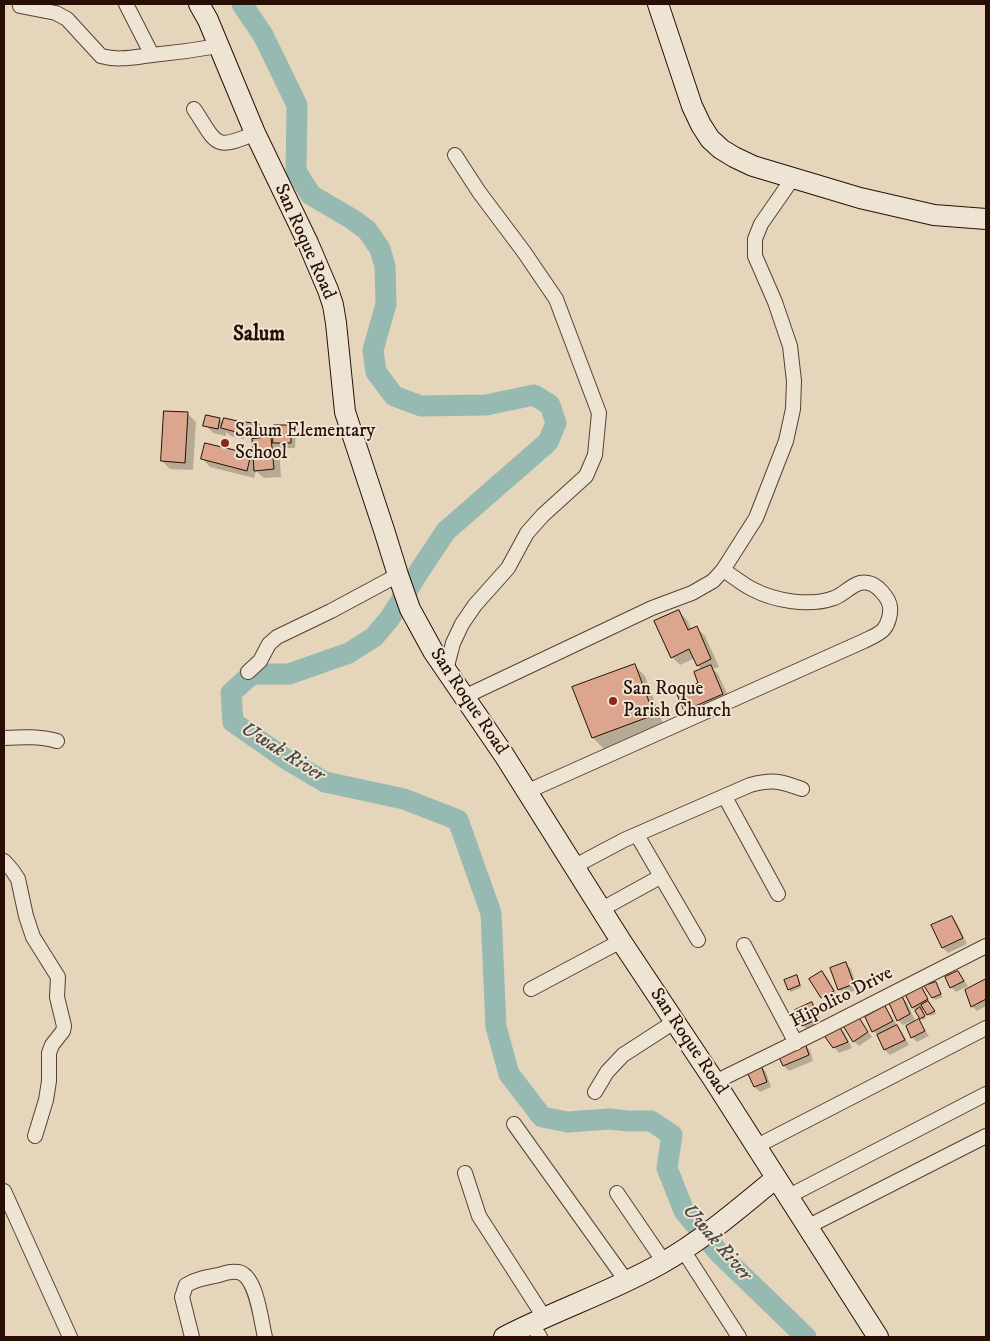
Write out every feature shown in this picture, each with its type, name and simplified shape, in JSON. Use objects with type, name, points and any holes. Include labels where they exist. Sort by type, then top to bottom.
[{"type":"street","points":[[126,4],[152,55]]},
{"type":"street","name":"San Roque Road","points":[[199,4],[208,20],[255,133],[308,243],[328,290],[334,314],[345,412],[410,610],[446,670],[504,755],[621,941],[715,1082],[775,1179],[878,1337]]},
{"type":"street","points":[[658,4],[692,106],[710,139],[721,149],[753,166],[860,198],[934,215],[986,219]]},
{"type":"street","points":[[20,6],[56,13],[67,19],[101,56],[121,59],[185,52],[218,46]]},
{"type":"street","points":[[194,109],[213,138],[219,143],[230,142],[255,133]]},
{"type":"street","points":[[446,670],[462,624],[475,605],[508,568],[528,533],[543,515],[586,476],[596,455],[599,413],[556,299],[479,192],[455,155]]},
{"type":"street","points":[[464,697],[644,612],[692,593],[713,581],[723,570],[756,518],[786,441],[794,410],[794,381],[790,346],[775,302],[761,274],[755,256],[754,239],[761,224],[793,178]]},
{"type":"street","points":[[526,792],[864,641],[883,630],[889,619],[890,607],[884,595],[869,583],[856,585],[834,599],[800,602],[753,589],[723,570]]},
{"type":"street","points":[[248,672],[260,661],[269,644],[277,637],[331,611],[400,582]]},
{"type":"street","points":[[4,738],[32,737],[58,741]]},
{"type":"street","points":[[575,866],[624,840],[750,785],[766,781],[780,781],[802,789]]},
{"type":"street","points":[[725,797],[778,894]]},
{"type":"street","points":[[637,835],[698,940]]},
{"type":"street","points":[[4,861],[18,879],[26,916],[33,937],[58,977],[57,997],[64,1026],[64,1031],[52,1045],[49,1053],[49,1080],[46,1100],[35,1136]]},
{"type":"street","points":[[602,909],[660,877]]},
{"type":"street","points":[[531,989],[621,941]]},
{"type":"street","points":[[744,945],[796,1043]]},
{"type":"street","name":"Hipolito Drive","points":[[715,1082],[986,946]]},
{"type":"street","points":[[595,1092],[607,1072],[623,1055],[674,1022]]},
{"type":"street","points":[[756,1147],[986,1028]]},
{"type":"street","points":[[787,1197],[986,1094]]},
{"type":"street","points":[[514,1124],[627,1282]]},
{"type":"street","points":[[808,1227],[986,1136]]},
{"type":"street","points":[[465,1172],[479,1216],[538,1326]]},
{"type":"street","points":[[504,1337],[538,1326],[664,1262],[699,1239],[775,1179]]},
{"type":"street","points":[[4,1191],[70,1337]]},
{"type":"street","points":[[617,1193],[664,1262]]},
{"type":"street","points":[[699,1239],[739,1337]]},
{"type":"street","points":[[192,1337],[182,1297],[186,1285],[195,1280],[238,1272],[244,1274],[253,1286],[265,1337]]},
{"type":"building","points":[[164,411],[188,412],[185,463],[161,461]]},
{"type":"building","points":[[206,415],[220,418],[218,429],[203,426]]},
{"type":"building","points":[[224,418],[238,421],[236,432],[221,428]]},
{"type":"building","points":[[245,422],[259,424],[258,433],[244,432]]},
{"type":"building","points":[[274,425],[291,425],[291,443],[273,443]]},
{"type":"building","points":[[271,437],[274,469],[254,471],[252,439]]},
{"type":"building","points":[[205,443],[251,454],[247,471],[201,459]]},
{"type":"building","points":[[679,610],[688,630],[697,626],[711,659],[697,666],[689,649],[671,658],[654,621]]},
{"type":"building","name":"San Roque Parish Church","points":[[635,664],[654,715],[592,738],[572,687]]},
{"type":"building","points":[[711,665],[723,694],[684,711],[676,692],[698,683],[694,672]]},
{"type":"building","points":[[952,916],[963,938],[942,948],[931,925]]},
{"type":"building","points":[[846,962],[854,984],[838,990],[830,968]]},
{"type":"building","points":[[822,971],[834,991],[821,998],[809,979]]},
{"type":"building","points":[[958,971],[964,981],[950,988],[945,977]]},
{"type":"building","points":[[797,975],[800,985],[788,990],[784,980]]},
{"type":"building","points":[[986,979],[986,999],[971,1007],[965,990]]},
{"type":"building","points":[[936,982],[941,994],[932,998],[924,986]]},
{"type":"building","points":[[921,986],[928,999],[912,1008],[906,996]]},
{"type":"building","points":[[902,996],[910,1014],[897,1021],[889,1003]]},
{"type":"building","points":[[928,1001],[935,1011],[927,1015],[921,1005]]},
{"type":"building","points":[[812,1002],[818,1019],[802,1026],[795,1010]]},
{"type":"building","points":[[885,1006],[893,1021],[872,1032],[865,1017]]},
{"type":"building","points":[[920,1007],[925,1016],[920,1019],[915,1011]]},
{"type":"building","points":[[858,1016],[868,1032],[853,1042],[842,1024]]},
{"type":"building","points":[[919,1019],[925,1031],[911,1038],[906,1026]]},
{"type":"building","points":[[897,1025],[905,1040],[884,1050],[877,1035]]},
{"type":"building","points":[[839,1026],[848,1042],[833,1048],[823,1034]]},
{"type":"building","points":[[805,1043],[809,1055],[783,1066],[778,1055]]},
{"type":"building","points":[[761,1065],[767,1082],[754,1087],[747,1072]]},
{"type":"waterway","name":"Uwak River","points":[[242,4],[263,35],[297,105],[296,171],[311,195],[367,230],[380,249],[385,266],[386,304],[373,350],[376,372],[394,396],[421,406],[486,405],[534,395],[550,405],[556,423],[548,442],[446,531],[390,618],[374,637],[349,653],[289,674],[252,674],[231,693],[233,722],[286,759],[325,782],[404,799],[458,820],[491,913],[496,1027],[509,1074],[542,1117],[568,1122],[609,1119],[651,1121],[672,1135],[667,1168],[684,1211],[719,1253],[806,1337]]},
{"type":"place","name":"Salum Elementary School","points":[[225,443]]},
{"type":"place","name":"San Roque Parish Church","points":[[613,701]]},
{"type":"district","name":"Salum","points":[[259,336]]}]
